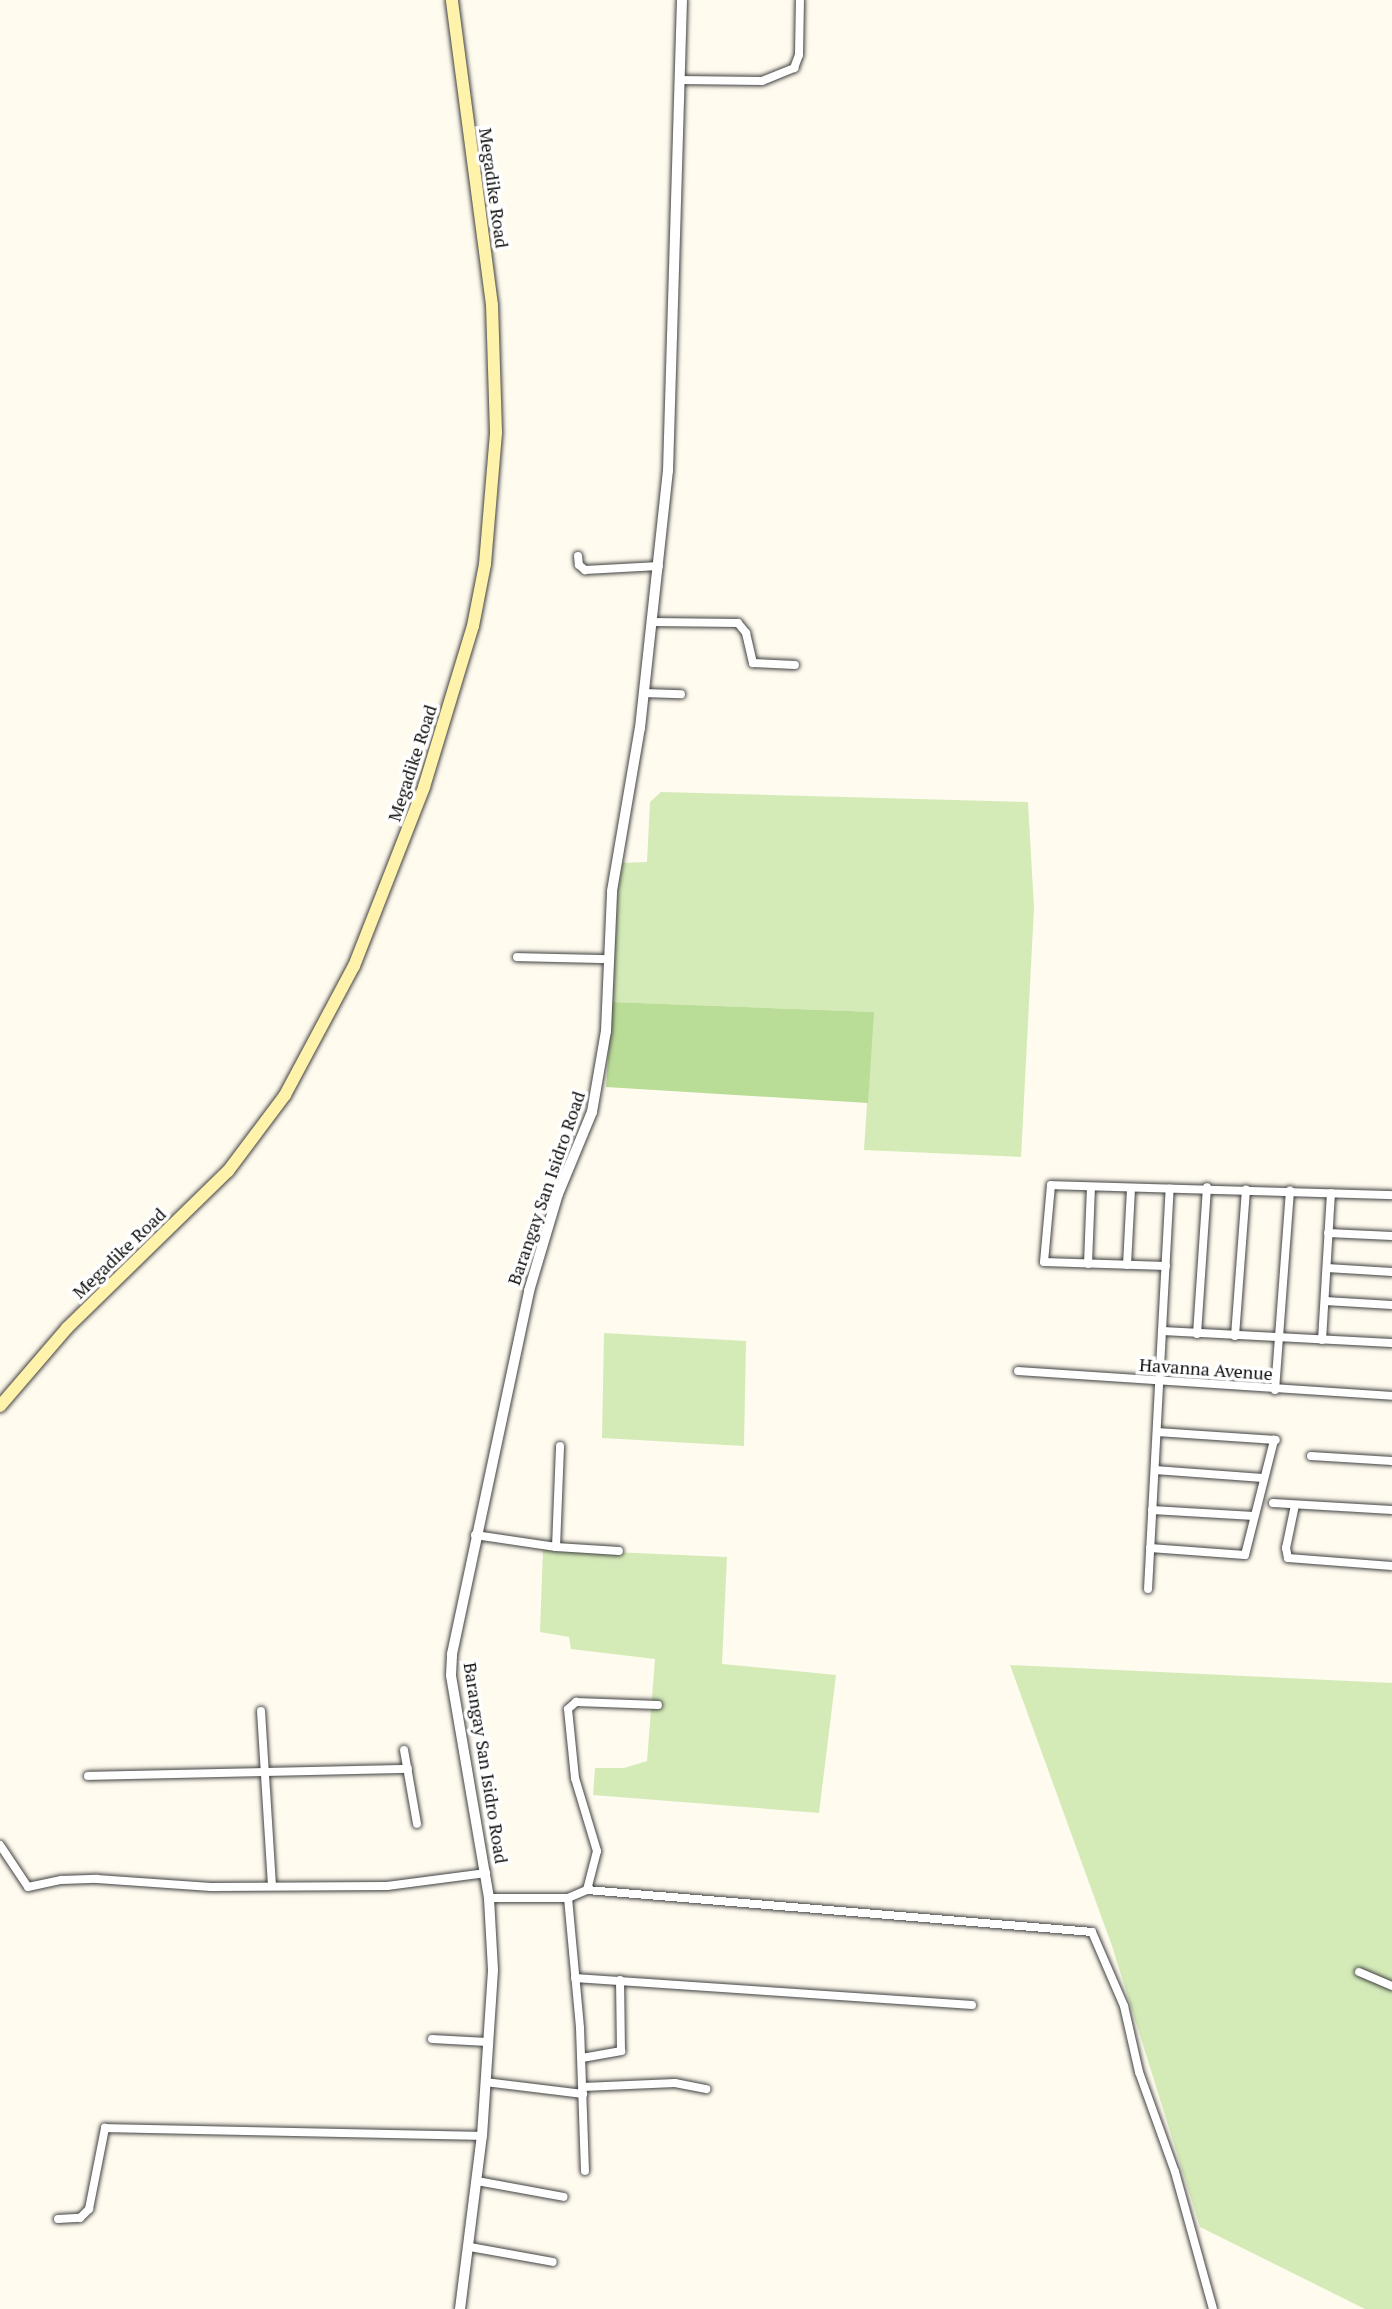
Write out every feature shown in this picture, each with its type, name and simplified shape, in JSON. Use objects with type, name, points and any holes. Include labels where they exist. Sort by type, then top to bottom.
[{"type":"main road","name":"Megadike Road","points":[[0,1406],[66,1328],[228,1171],[285,1095],[354,966],[428,775],[473,626],[485,564],[496,432],[492,305],[452,0]]},
{"type":"street","name":"Barangay San Isidro Road","points":[[460,2309],[482,2136],[492,1970],[486,1873],[451,1675],[454,1633],[528,1291],[558,1194],[593,1112],[606,1031],[607,959],[618,838],[644,693],[668,471],[682,0]]},
{"type":"street","points":[[680,80],[762,81],[794,68],[799,55],[800,0]]},
{"type":"street","points":[[578,556],[579,565],[585,570],[659,566]]},
{"type":"street","points":[[652,622],[738,623],[746,634],[753,663],[795,665]]},
{"type":"street","points":[[644,693],[681,694]]},
{"type":"street","points":[[517,957],[607,959]]},
{"type":"street","points":[[1166,1266],[1044,1262],[1051,1185],[1170,1189],[1207,1187],[1392,1195]]},
{"type":"street","points":[[1088,1264],[1091,1187]]},
{"type":"street","points":[[1196,1334],[1207,1187]]},
{"type":"street","points":[[1127,1265],[1131,1188]]},
{"type":"street","points":[[1148,1589],[1170,1189]]},
{"type":"street","points":[[1235,1336],[1247,1189]]},
{"type":"street","points":[[1275,1390],[1290,1191]]},
{"type":"street","points":[[1321,1340],[1331,1193]]},
{"type":"street","points":[[1328,1233],[1392,1236]]},
{"type":"street","points":[[1327,1268],[1392,1272]]},
{"type":"street","points":[[1325,1301],[1392,1305]]},
{"type":"street","points":[[1163,1331],[1392,1343]]},
{"type":"street","name":"Havanna Avenue","points":[[1018,1371],[1275,1390],[1392,1395]]},
{"type":"street","points":[[1150,1548],[1245,1555],[1275,1440],[1157,1432]]},
{"type":"street","points":[[555,1547],[560,1446]]},
{"type":"street","points":[[1311,1456],[1392,1461]]},
{"type":"street","points":[[1155,1471],[1263,1478]]},
{"type":"street","points":[[1273,1503],[1392,1510]]},
{"type":"street","points":[[1295,1505],[1286,1548],[1288,1558],[1392,1566]]},
{"type":"street","points":[[1153,1510],[1254,1516]]},
{"type":"street","points":[[475,1535],[555,1547],[619,1551]]},
{"type":"street","points":[[587,1890],[597,1852],[575,1778],[568,1709],[576,1702],[658,1705]]},
{"type":"street","points":[[261,1711],[272,1884]]},
{"type":"street","points":[[404,1750],[417,1824]]},
{"type":"street","points":[[88,1776],[408,1769]]},
{"type":"street","points":[[0,1845],[29,1887],[61,1880],[97,1879],[211,1887],[272,1884],[387,1886],[486,1873]]},
{"type":"street","points":[[489,1898],[568,1898],[587,1890],[1092,1931],[1126,2012],[1139,2072],[1161,2126],[1213,2309]]},
{"type":"street","points":[[568,1898],[582,2058],[585,2171]]},
{"type":"street","points":[[1359,1972],[1392,1986]]},
{"type":"street","points":[[575,1978],[972,2005]]},
{"type":"street","points":[[582,2058],[621,2051],[620,1980]]},
{"type":"street","points":[[432,2039],[487,2042]]},
{"type":"street","points":[[485,2082],[583,2090],[675,2083],[706,2089]]},
{"type":"street","points":[[58,2220],[80,2218],[89,2209],[105,2128],[482,2136]]},
{"type":"street","points":[[477,2181],[564,2197]]},
{"type":"street","points":[[470,2247],[553,2262]]},
{"type":"green space","points":[[661,792],[1028,802],[1034,908],[1021,1157],[864,1150],[873,1012],[612,1002],[619,863],[647,862],[650,802]]},
{"type":"green space","points":[[612,1002],[874,1012],[868,1103],[606,1087]]},
{"type":"green space","points":[[604,1333],[746,1341],[744,1446],[602,1438]]},
{"type":"green space","points":[[543,1549],[727,1557],[722,1664],[836,1675],[819,1813],[593,1795],[595,1768],[624,1768],[647,1761],[655,1659],[571,1649],[569,1637],[540,1632]]},
{"type":"green space","points":[[1010,1665],[1392,1683],[1392,2309],[1365,2309],[1200,2227],[1112,1946]]}]
